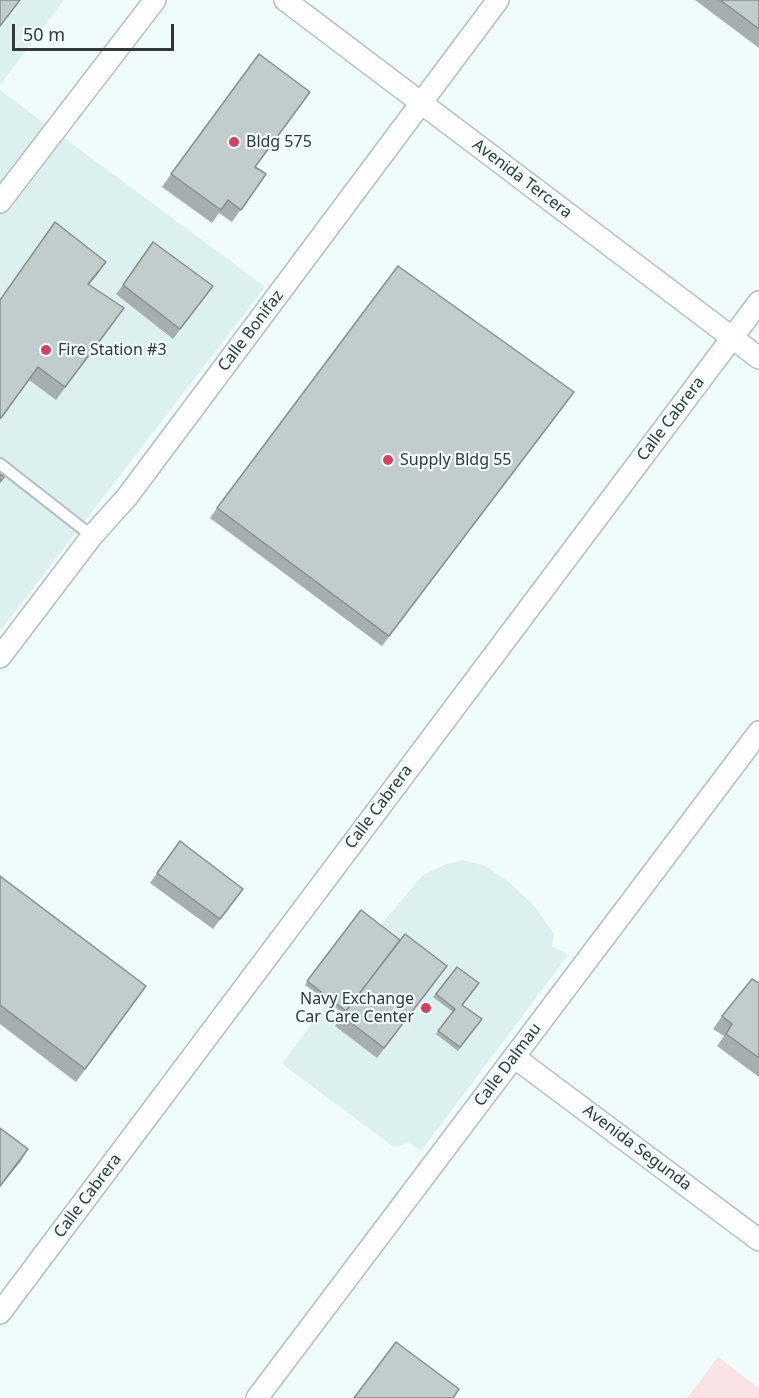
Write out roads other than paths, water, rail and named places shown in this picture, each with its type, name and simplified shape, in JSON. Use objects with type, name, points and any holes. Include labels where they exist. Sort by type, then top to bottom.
[{"type":"street","points":[[0,202],[154,0]]},
{"type":"street","name":"Avenida Tercera","points":[[285,0],[759,358]]},
{"type":"street","name":"Calle Bonifaz","points":[[0,657],[92,536],[127,497],[498,0]]},
{"type":"street","name":"Calle Cabrera","points":[[0,1313],[759,302]]},
{"type":"street","name":"Calle Dalmau","points":[[257,1398],[759,732]]},
{"type":"street","name":"Avenida Segunda","points":[[514,1056],[759,1240]]},
{"type":"lane","points":[[0,464],[92,536]]},
{"type":"place","name":"Bldg 575","points":[[234,142]]},
{"type":"place","name":"Fire Station #3","points":[[46,350]]},
{"type":"place","name":"Supply Bldg 55","points":[[388,460]]},
{"type":"place","name":"Navy Exchange Car Care Center","points":[[426,1008]]}]
